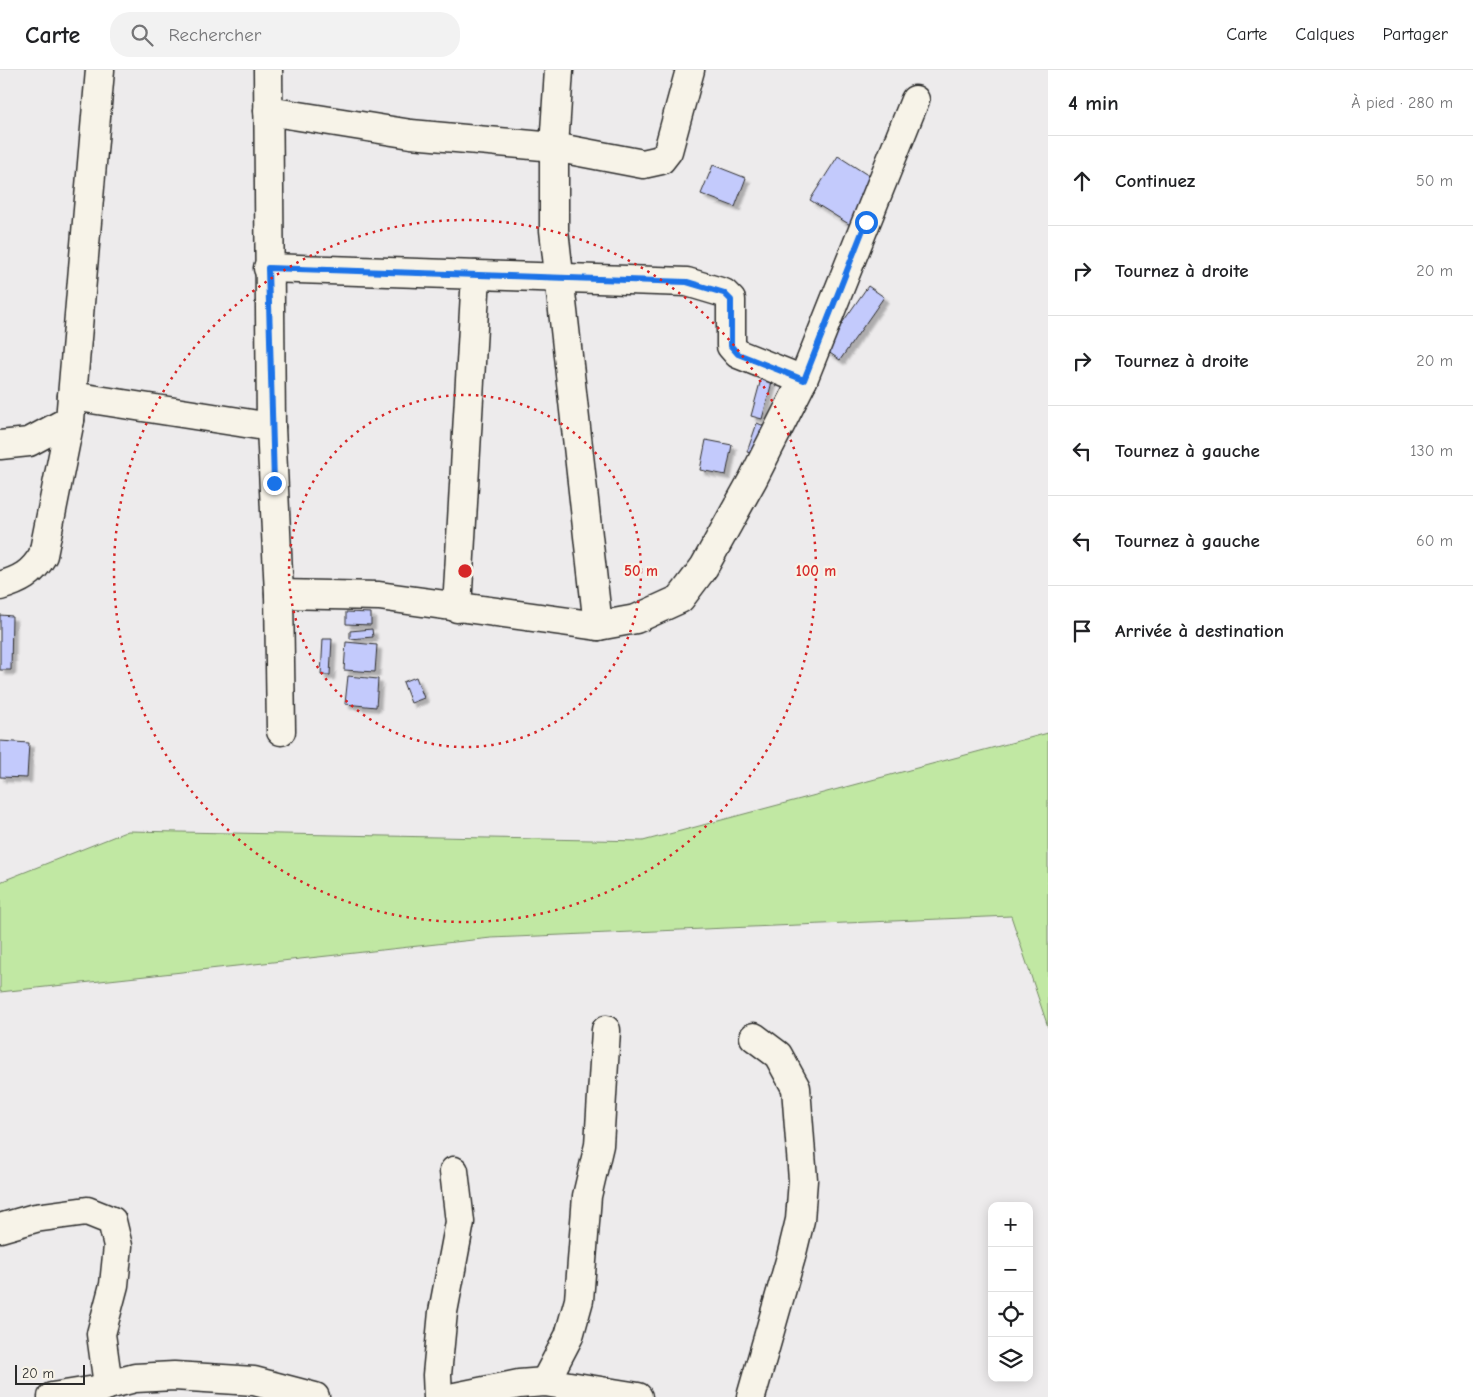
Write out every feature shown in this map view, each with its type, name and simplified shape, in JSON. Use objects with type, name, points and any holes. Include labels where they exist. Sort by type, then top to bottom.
[{"type":"street","points":[[0,586],[22,579],[35,568],[43,555],[71,408],[100,70]]},
{"type":"street","points":[[268,70],[268,268],[271,427],[279,594],[281,731]]},
{"type":"street","points":[[559,70],[554,147],[554,230],[561,278],[598,626]]},
{"type":"street","points":[[268,112],[411,134],[554,147],[644,164],[661,160],[668,151],[690,70]]},
{"type":"street","points":[[279,594],[379,596],[598,626],[636,619],[680,599],[713,551],[804,380],[915,100]]},
{"type":"street","points":[[268,268],[687,282],[724,293],[731,300],[731,346],[738,354],[804,380]]},
{"type":"street","points":[[457,608],[476,275]]},
{"type":"street","points":[[0,445],[29,442],[71,408],[271,427]]},
{"type":"street","points":[[545,1382],[569,1336],[579,1300],[587,1196],[599,1145],[606,1030]]},
{"type":"street","points":[[750,1397],[791,1257],[800,1220],[803,1180],[796,1088],[778,1055],[754,1037]]},
{"type":"street","points":[[438,1397],[437,1375],[443,1312],[460,1222],[454,1171]]},
{"type":"street","points":[[0,1228],[35,1218],[87,1211],[112,1220],[118,1246],[114,1285],[101,1334],[108,1385]]},
{"type":"street","points":[[52,1397],[96,1390],[135,1378],[192,1377],[254,1381],[315,1397]]},
{"type":"street","points":[[455,1397],[519,1384],[545,1382],[638,1397]]},
{"type":"green space","points":[[1048,733],[1048,1027],[1011,916],[491,938],[0,992],[0,882],[128,831],[643,841]]},
{"type":"building","points":[[838,156],[880,183],[852,226],[810,200]]},
{"type":"building","points":[[713,165],[746,178],[735,207],[701,194]]},
{"type":"building","points":[[868,286],[884,297],[840,360],[824,349]]},
{"type":"building","points":[[761,379],[772,382],[762,419],[751,416]]},
{"type":"building","points":[[757,423],[769,428],[760,456],[747,452]]},
{"type":"building","points":[[706,440],[732,445],[726,475],[700,470]]},
{"type":"building","points":[[346,612],[371,613],[371,625],[346,624]]},
{"type":"building","points":[[0,615],[12,616],[11,670],[0,670]]},
{"type":"building","points":[[372,629],[373,637],[350,639],[350,631]]},
{"type":"building","points":[[323,639],[332,639],[330,675],[321,675]]},
{"type":"building","points":[[346,642],[377,645],[375,672],[344,670]]},
{"type":"building","points":[[348,676],[378,679],[376,707],[345,704]]},
{"type":"building","points":[[416,677],[424,698],[411,703],[403,682]]},
{"type":"building","points":[[0,741],[29,743],[27,778],[0,777]]},
{"type":"route","points":[[274,483],[268,268],[687,282],[724,293],[731,300],[731,346],[738,354],[804,380],[866,222]]}]
